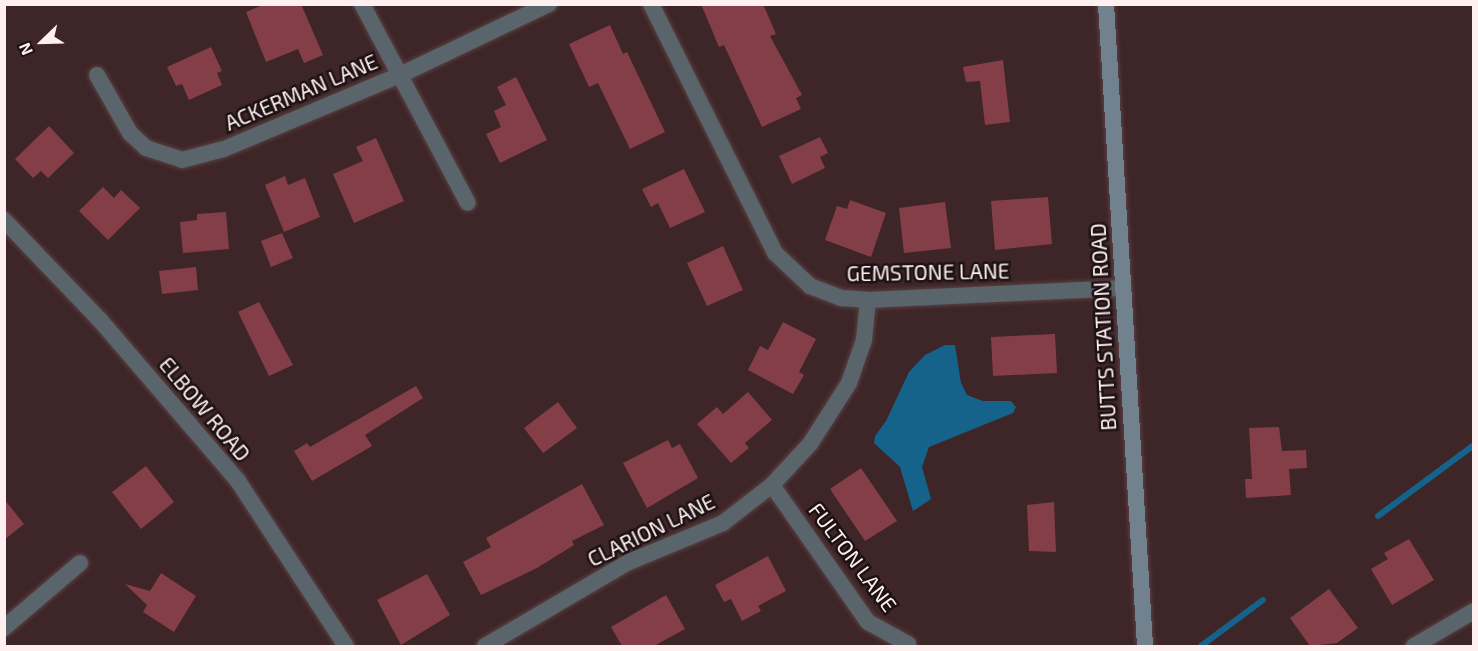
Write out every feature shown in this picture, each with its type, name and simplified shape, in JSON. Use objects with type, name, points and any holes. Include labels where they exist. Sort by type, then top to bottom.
[{"type":"main road","name":"BUTTS STATION ROAD","points":[[1106,4],[1144,646]]},
{"type":"street","points":[[362,4],[468,203]]},
{"type":"street","name":"ACKERMAN LANE","points":[[97,75],[130,133],[146,148],[182,160],[224,149],[400,75],[549,4]]},
{"type":"street","name":"GEMSTONE LANE","points":[[651,4],[775,253],[791,272],[818,290],[842,298],[868,300],[1124,288]]},
{"type":"street","name":"ELBOW ROAD","points":[[7,228],[100,320],[238,481],[346,646]]},
{"type":"street","name":"CLARION LANE","points":[[485,646],[628,562],[723,523],[772,485],[810,444],[849,383],[864,340],[868,300]]},
{"type":"street","name":"FULTON LANE","points":[[772,485],[868,622],[908,644]]},
{"type":"street","points":[[4,627],[80,563]]},
{"type":"street","points":[[1414,646],[1473,611]]},
{"type":"water","points":[[945,345],[955,345],[961,383],[967,395],[983,401],[1011,401],[1016,407],[1013,413],[929,447],[922,467],[931,499],[913,511],[900,467],[874,443],[875,436],[886,421],[909,372],[925,355]]},
{"type":"building","points":[[265,4],[301,4],[323,55],[304,63],[298,49],[266,62],[246,12]]},
{"type":"building","points":[[701,4],[763,4],[776,34],[770,36],[802,95],[796,98],[801,109],[762,127],[724,45],[719,47]]},
{"type":"building","points":[[610,25],[623,54],[627,52],[665,132],[630,149],[598,83],[589,87],[569,44]]},
{"type":"building","points":[[211,47],[222,71],[217,73],[222,85],[189,100],[182,84],[176,86],[167,67]]},
{"type":"building","points":[[1003,60],[1010,122],[985,125],[980,81],[966,82],[963,67]]},
{"type":"building","points":[[516,77],[547,140],[500,163],[486,134],[501,127],[494,111],[506,105],[497,87]]},
{"type":"building","points":[[49,126],[74,153],[48,178],[41,171],[33,178],[15,159]]},
{"type":"building","points":[[820,137],[828,153],[820,157],[825,168],[792,184],[779,156]]},
{"type":"building","points":[[376,138],[404,201],[354,223],[333,174],[363,161],[356,147]]},
{"type":"building","points":[[684,169],[705,212],[670,228],[658,203],[651,207],[642,189]]},
{"type":"building","points":[[285,176],[288,185],[305,178],[320,217],[284,232],[265,185]]},
{"type":"building","points":[[103,187],[114,198],[121,190],[140,208],[108,240],[79,211]]},
{"type":"building","points":[[1048,197],[1052,244],[995,250],[991,201]]},
{"type":"building","points":[[850,200],[886,213],[871,257],[825,240],[837,206],[847,209]]},
{"type":"building","points":[[945,202],[951,248],[904,253],[899,208]]},
{"type":"building","points":[[226,212],[229,249],[183,253],[180,222],[197,220],[197,214]]},
{"type":"building","points":[[282,233],[293,258],[271,267],[261,241]]},
{"type":"building","points":[[723,246],[743,290],[707,306],[687,263]]},
{"type":"building","points":[[196,267],[198,290],[162,294],[159,271]]},
{"type":"building","points":[[259,302],[293,365],[269,376],[238,312]]},
{"type":"building","points":[[783,322],[816,339],[799,372],[804,375],[793,394],[748,370],[760,346],[768,350]]},
{"type":"building","points":[[1055,334],[1057,373],[993,376],[991,337]]},
{"type":"building","points":[[416,386],[423,398],[365,435],[372,446],[312,481],[294,451],[307,443],[310,447]]},
{"type":"building","points":[[748,392],[772,420],[745,443],[749,448],[731,463],[697,424],[717,407],[723,414]]},
{"type":"building","points":[[558,402],[577,428],[543,453],[524,428]]},
{"type":"building","points":[[1279,427],[1282,451],[1306,450],[1307,468],[1289,469],[1291,495],[1246,498],[1245,479],[1252,479],[1249,428]]},
{"type":"building","points":[[668,440],[672,448],[680,444],[698,478],[647,508],[623,463]]},
{"type":"building","points":[[146,466],[174,502],[141,529],[112,492]]},
{"type":"building","points":[[861,468],[897,521],[865,541],[830,489]]},
{"type":"building","points":[[582,484],[604,525],[572,541],[574,545],[537,568],[481,595],[463,562],[491,547],[486,538]]},
{"type":"building","points":[[4,499],[24,524],[4,540]]},
{"type":"building","points":[[1054,502],[1056,552],[1029,551],[1027,505]]},
{"type":"building","points":[[1409,539],[1434,580],[1392,605],[1371,569],[1388,559],[1384,553]]},
{"type":"building","points":[[768,556],[786,591],[758,606],[761,611],[742,621],[731,599],[724,602],[715,585]]},
{"type":"building","points":[[161,573],[196,596],[174,632],[143,612],[147,605],[125,584],[150,591]]},
{"type":"building","points":[[427,574],[450,615],[401,645],[377,600]]},
{"type":"building","points":[[1329,589],[1358,628],[1337,643],[1310,646],[1290,618]]},
{"type":"building","points":[[666,595],[685,629],[654,646],[622,646],[611,627]]},
{"type":"waterway","points":[[1378,516],[1474,445]]},
{"type":"waterway","points":[[1201,646],[1263,600]]}]
